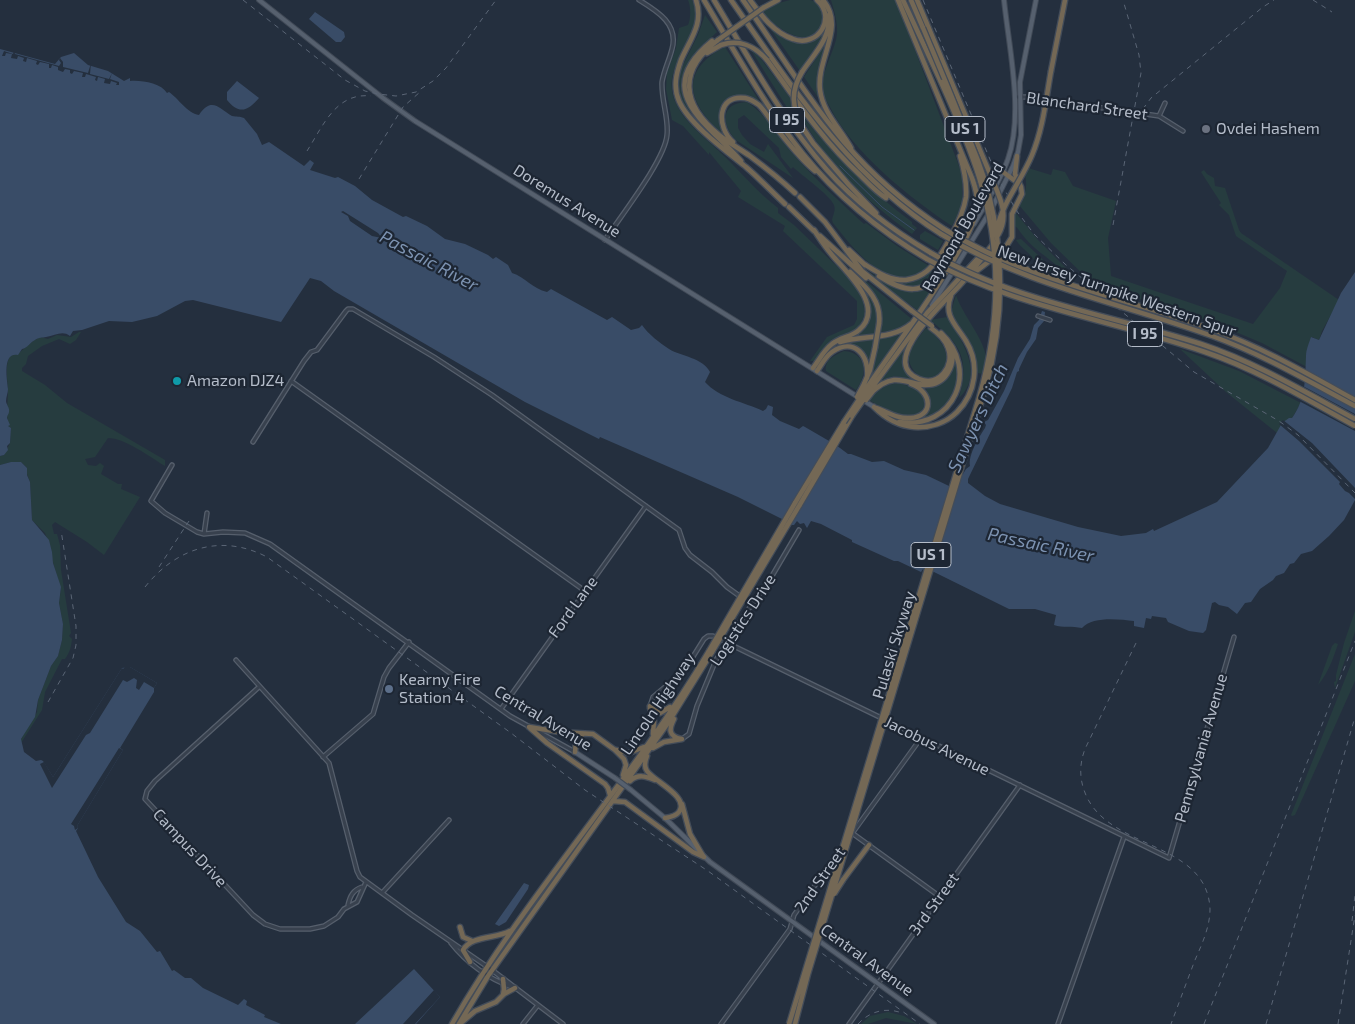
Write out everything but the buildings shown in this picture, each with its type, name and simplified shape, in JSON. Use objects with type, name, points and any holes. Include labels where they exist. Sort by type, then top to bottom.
[{"type":"highway","points":[[696,0],[699,14],[698,24],[678,70],[675,85],[677,96],[682,107],[692,120],[747,168]]},
{"type":"highway","name":"I 95","points":[[704,0],[784,128],[803,154],[825,179],[869,219],[900,242],[967,278],[999,291],[1222,358],[1270,380],[1355,426]]},
{"type":"highway","name":"I 95","points":[[714,0],[772,96],[800,136],[834,178],[883,222],[930,253],[963,270],[1002,286],[1229,354],[1276,376],[1355,419]]},
{"type":"highway","name":"New Jersey Turnpike Western Spur","points":[[731,0],[830,137],[865,175],[898,204],[941,234],[985,259],[1026,276],[1189,328],[1232,344],[1279,366],[1355,406]]},
{"type":"highway","name":"New Jersey Turnpike Western Spur","points":[[743,0],[820,111],[856,155],[904,200],[944,229],[982,250],[1029,270],[1197,324],[1233,338],[1278,358],[1355,400]]},
{"type":"highway","points":[[750,0],[766,20],[778,31],[792,39],[802,41],[815,38],[824,26],[825,12],[817,0]]},
{"type":"highway","points":[[771,0],[719,40],[704,48],[692,63],[686,77],[686,92],[692,109],[703,124],[747,168],[872,283],[943,334],[951,344],[958,359],[960,372],[958,388],[950,402],[940,413],[926,420],[908,423],[891,420]]},
{"type":"highway","points":[[762,7],[778,0]]},
{"type":"highway","points":[[864,264],[882,275],[895,280],[909,280],[926,272],[935,262],[958,223],[966,198],[965,174],[960,157],[898,0]]},
{"type":"highway","name":"US 1","points":[[905,0],[921,32]]},
{"type":"highway","name":"Pulaski Skyway","points":[[792,1024],[978,398],[991,348],[996,296],[995,261],[991,227],[979,177],[921,32],[918,15],[912,0]]},
{"type":"highway","points":[[917,0],[1004,211],[1003,224],[962,284]]},
{"type":"highway","points":[[927,313],[997,234],[1000,216],[1035,147],[1065,0]]},
{"type":"highway","points":[[824,1],[829,16],[827,33],[820,48],[802,72],[795,87],[793,100],[796,113],[803,128],[832,166],[883,222]]},
{"type":"highway","points":[[824,1],[830,11],[832,27],[820,76],[821,92],[831,118],[856,155]]},
{"type":"highway","name":"Pulaski Skyway","points":[[792,1024],[988,379],[996,344],[1000,310],[1000,276],[997,234],[989,194],[978,161],[921,32]]},
{"type":"highway","points":[[719,40],[747,45],[758,51],[767,60],[805,114],[839,155],[881,194],[898,204]]},
{"type":"highway","points":[[719,40],[695,64],[690,76],[688,84],[693,103],[710,126],[774,174],[797,195],[820,218],[852,259],[869,277],[911,312]]},
{"type":"highway","points":[[739,148],[725,134],[722,126],[722,116],[725,107],[730,102],[746,98],[760,106],[805,162],[825,179]]},
{"type":"highway","points":[[942,110],[976,190],[976,210],[968,234]]},
{"type":"highway","points":[[932,327],[946,342],[950,358],[948,366],[942,375],[934,380],[927,381],[916,378],[910,373],[906,363],[906,353],[923,325],[952,293],[996,256],[1010,241],[1013,232],[1012,214],[1022,194],[1021,186],[1015,174],[1017,156]]},
{"type":"highway","points":[[1003,172],[1021,186]]},
{"type":"highway","points":[[814,230],[863,292],[867,305],[865,324],[859,331],[832,343],[827,348],[815,370]]},
{"type":"highway","name":"Raymond Boulevard","points":[[869,387],[918,318],[968,234]]},
{"type":"highway","points":[[840,242],[876,274],[893,284],[913,290],[924,287],[932,282],[953,260]]},
{"type":"highway","points":[[841,265],[873,295],[879,310],[879,324],[872,366],[867,378]]},
{"type":"highway","points":[[874,407],[880,413],[901,425],[926,427],[954,414],[963,404],[974,381],[974,362],[968,344],[950,316],[948,306],[952,293]]},
{"type":"highway","name":"Raymond Boulevard","points":[[869,387],[927,313]]},
{"type":"highway","points":[[827,348],[844,341],[900,332],[918,318]]},
{"type":"highway","points":[[815,370],[833,352],[850,347],[861,352],[865,358],[868,368],[867,378],[869,387],[888,381],[929,385],[939,382],[950,370],[953,362],[951,344]]},
{"type":"highway","points":[[874,407],[904,418],[915,418],[921,415],[928,404],[925,393],[917,386],[902,381]]},
{"type":"highway","name":"Lincoln Highway","points":[[459,1024],[492,970],[613,801],[678,703],[869,387]]},
{"type":"highway","name":"Lincoln Highway","points":[[711,651],[844,422],[869,387]]},
{"type":"highway","points":[[650,706],[656,712],[661,713],[678,703]]},
{"type":"highway","points":[[678,703],[670,731],[673,737],[682,739]]},
{"type":"highway","name":"Lincoln Highway","points":[[452,1024],[486,967],[622,778],[647,749],[652,737],[678,703]]},
{"type":"highway","points":[[650,706],[654,721],[652,737]]},
{"type":"highway","points":[[529,727],[560,732],[593,734],[615,750],[626,763],[622,778]]},
{"type":"highway","points":[[529,727],[605,784],[610,795]]},
{"type":"highway","points":[[575,752],[576,741],[580,735],[585,733]]},
{"type":"highway","points":[[615,750],[631,753],[664,742],[682,739]]},
{"type":"highway","points":[[647,749],[646,768],[657,782]]},
{"type":"highway","points":[[621,789],[632,779],[646,777],[677,796],[682,804],[690,834],[704,858]]},
{"type":"highway","points":[[613,801],[625,802],[704,858]]},
{"type":"highway","points":[[665,818],[678,814],[682,804]]},
{"type":"highway","points":[[792,1024],[825,910],[843,880],[869,845]]},
{"type":"highway","points":[[460,927],[462,937],[472,941]]},
{"type":"highway","points":[[470,962],[463,950],[472,941],[501,935],[514,928]]},
{"type":"highway","points":[[459,1024],[475,1011],[498,1001],[502,995],[503,979]]},
{"type":"highway","points":[[502,995],[514,988]]},
{"type":"main road","name":"Doremus Avenue","points":[[259,0],[392,105],[874,407]]},
{"type":"main road","points":[[1004,0],[1017,97]]},
{"type":"main road","name":"Raymond Boulevard","points":[[968,234],[1003,172],[1010,153],[1014,134],[1017,97],[1036,0]]},
{"type":"main road","name":"Raymond Boulevard","points":[[927,313],[977,234],[1017,156],[1022,126],[1017,97]]},
{"type":"main road","name":"Central Avenue","points":[[575,752],[632,790],[665,818],[704,858],[934,1024]]},
{"type":"street","points":[[605,240],[658,162],[665,148],[667,128],[662,85],[673,44],[671,28],[661,14],[639,0]]},
{"type":"street","name":"Blanchard Street","points":[[1017,97],[1159,116],[1183,131]]},
{"type":"street","name":"Blanchard Street","points":[[1159,116],[1165,103]]},
{"type":"street","points":[[253,442],[304,361],[311,352],[317,350],[346,311],[353,309],[492,394],[681,531],[685,548],[690,556],[752,605]]},
{"type":"street","points":[[1038,316],[1050,320]]},
{"type":"street","points":[[291,381],[585,591]]},
{"type":"street","name":"Central Avenue","points":[[172,465],[151,501],[165,513],[197,532],[204,534],[223,532],[245,534],[270,544],[501,709],[575,752]]},
{"type":"street","name":"Ford Lane","points":[[501,709],[646,506]]},
{"type":"street","points":[[204,534],[207,513]]},
{"type":"street","name":"Logistics Drive","points":[[682,739],[690,734],[695,711],[715,662],[769,581],[799,530]]},
{"type":"street","name":"Jacobus Avenue","points":[[650,706],[654,696],[678,677],[687,667],[705,638],[712,636],[1170,858]]},
{"type":"street","name":"Pennsylvania Avenue","points":[[1170,858],[1234,637]]},
{"type":"street","points":[[323,757],[373,714],[384,677],[389,667],[409,642]]},
{"type":"street","points":[[236,660],[329,763],[357,871],[366,882],[492,970],[563,1024]]},
{"type":"street","name":"Campus Drive","points":[[259,687],[155,780],[147,791],[145,799],[253,915],[265,924],[280,929],[310,929],[324,926],[338,917],[348,906],[357,902],[366,882]]},
{"type":"street","name":"2nd Street","points":[[721,1024],[790,929],[794,915],[921,738]]},
{"type":"street","name":"3rd Street","points":[[849,1024],[1020,786]]},
{"type":"street","points":[[382,894],[449,820]]},
{"type":"street","points":[[852,833],[940,896]]},
{"type":"street","points":[[1058,1024],[1124,837]]},
{"type":"street","name":"Campus Drive","points":[[348,906],[354,891],[362,888]]},
{"type":"street","points":[[450,942],[470,962],[488,976],[514,988]]},
{"type":"street","points":[[523,1024],[538,1005]]},
{"type":"green space","points":[[688,0],[692,0],[696,11],[695,22],[672,78],[672,90],[679,108],[693,128],[723,155],[763,196],[778,208],[778,213],[794,225],[847,276],[857,289],[863,302],[865,314],[860,325],[853,332],[831,340],[814,361],[810,361],[827,337],[854,325],[857,319],[857,301],[783,231],[785,226],[738,197],[741,191],[709,152],[709,155],[683,126],[672,120],[666,89],[667,73],[676,48],[679,28],[688,25],[689,22],[690,9]]},
{"type":"green space","points":[[790,0],[810,0],[817,4],[823,18],[821,26],[816,33],[808,37],[797,36],[777,26],[763,11]]},
{"type":"green space","points":[[831,0],[896,0],[962,174],[962,205],[952,226],[901,188],[867,157],[840,124],[825,99],[822,86],[823,78],[837,34]]},
{"type":"green space","points":[[705,15],[717,32],[690,62],[682,80],[684,99],[692,113],[688,112],[680,97],[680,71],[698,35]]},
{"type":"green space","points":[[767,24],[783,37],[799,43],[813,41],[821,35],[828,25],[824,36],[800,71]]},
{"type":"green space","points":[[828,40],[819,78],[822,103],[804,77]]},
{"type":"green space","points":[[725,47],[763,107],[745,96],[736,97],[731,100],[722,112],[720,122],[722,134],[698,105],[693,87],[694,78],[701,65],[710,56]]},
{"type":"green space","points":[[751,50],[761,59],[791,99],[793,111],[801,130]]},
{"type":"green space","points":[[747,102],[766,119],[787,147],[810,172],[864,224],[866,223],[897,246],[929,266],[915,275],[901,277],[887,274],[863,257],[833,223],[835,209],[831,201],[793,167],[791,169],[781,157],[779,148],[744,115],[738,119],[738,128],[742,135],[750,144],[764,152],[768,144],[793,178],[736,140],[731,134],[726,121],[728,110],[738,103]]},
{"type":"green space","points":[[799,112],[852,170],[912,222],[917,228],[912,234],[879,209],[834,164],[809,130]]},
{"type":"green space","points":[[1028,168],[1051,175],[1053,169],[1065,172],[1073,186],[1116,201],[1108,238],[1111,276],[1253,324],[1280,288],[1287,271],[1236,236],[1229,215],[1219,205],[1221,203],[1201,172],[1204,170],[1214,178],[1215,186],[1225,188],[1241,233],[1339,300],[1319,340],[1312,337],[1306,355],[1307,367],[1262,343],[1212,322],[1093,284],[1051,243],[1019,205],[1025,190],[1025,175]]},
{"type":"green space","points":[[1015,212],[1038,240],[1077,279],[1056,269],[1056,265],[1029,242],[1015,226]]},
{"type":"green space","points":[[925,231],[943,241],[938,250],[920,239],[920,235]]},
{"type":"green space","points":[[1021,239],[1058,274],[1037,267],[1034,259],[1016,240]]},
{"type":"green space","points":[[933,268],[941,272],[926,283],[911,286],[898,283],[911,281]]},
{"type":"green space","points":[[867,270],[898,289],[916,292],[932,285],[934,287],[920,312],[883,285]]},
{"type":"green space","points":[[854,271],[914,321],[897,330],[880,332],[882,311],[877,298],[852,272]]},
{"type":"green space","points":[[863,290],[872,300],[876,310],[875,334],[851,338],[849,337],[863,330],[867,325],[869,312]]},
{"type":"green space","points":[[956,295],[985,351],[986,360],[983,374],[978,373],[972,347],[951,312]]},
{"type":"green space","points":[[947,317],[959,336],[971,368],[967,389],[959,398],[963,373],[960,353],[949,337],[930,320]]},
{"type":"green space","points":[[926,328],[940,341],[946,353],[946,363],[941,371],[934,376],[926,378],[917,374],[909,362],[909,358],[910,351]]},
{"type":"green space","points":[[81,332],[76,340],[70,344],[59,339],[42,346],[28,356],[22,371],[45,385],[67,403],[165,460],[165,466],[130,444],[108,438],[95,457],[85,459],[88,465],[96,466],[100,463],[104,466],[101,474],[118,484],[122,484],[121,489],[140,497],[104,555],[55,522],[52,525],[60,545],[61,570],[71,633],[69,636],[72,642],[68,654],[65,659],[62,659],[45,692],[42,710],[21,743],[21,739],[37,712],[38,700],[51,666],[58,656],[63,624],[59,603],[61,589],[52,559],[51,548],[45,533],[32,520],[30,482],[27,468],[21,462],[0,465],[0,456],[4,455],[10,443],[11,428],[8,426],[7,415],[7,365],[10,356],[19,353],[40,337],[48,339],[57,335],[71,337]]},
{"type":"green space","points":[[901,335],[872,376],[879,339]]},
{"type":"green space","points":[[874,339],[869,362],[866,354],[855,345],[839,347],[838,345]]},
{"type":"green space","points":[[908,343],[905,362],[914,380],[895,376],[882,380]]},
{"type":"green space","points":[[1180,349],[1239,371],[1301,403],[1292,418],[1283,423],[1277,433],[1226,392]]},
{"type":"green space","points":[[844,351],[857,356],[863,365],[864,371],[856,390],[826,371],[828,361]]},
{"type":"green space","points":[[956,359],[958,383],[953,396],[940,411],[921,419],[927,412],[929,405],[926,389],[947,380]]},
{"type":"green space","points":[[898,383],[915,388],[923,395],[924,407],[915,416],[905,417],[899,415],[869,400],[882,388]]},
{"type":"green space","points":[[1355,611],[1355,632],[1335,688],[1334,682],[1336,681],[1344,643]]},
{"type":"green space","points":[[1335,643],[1338,644],[1332,660],[1325,676],[1318,685],[1332,646]]},
{"type":"green space","points":[[1355,654],[1355,681],[1295,815],[1292,816],[1291,815]]},
{"type":"green space","points":[[888,1012],[904,1016],[917,1024],[886,1018],[868,1024],[861,1024],[870,1016]]},
{"type":"water","points":[[315,12],[344,32],[345,37],[341,42],[336,42],[309,19]]},
{"type":"water","name":"Passaic River","points":[[0,49],[55,64],[61,57],[74,53],[88,65],[108,71],[124,81],[130,78],[130,81],[145,82],[160,87],[167,93],[169,92],[195,114],[199,115],[204,109],[212,105],[232,116],[244,118],[257,134],[262,145],[269,142],[304,166],[310,160],[314,163],[310,170],[335,178],[338,177],[355,186],[372,200],[403,217],[406,216],[427,226],[445,239],[465,244],[493,259],[496,257],[508,265],[512,273],[537,288],[547,292],[551,289],[607,320],[612,317],[631,330],[642,325],[654,338],[669,349],[702,363],[710,372],[705,382],[724,396],[763,411],[768,405],[773,407],[772,415],[780,421],[799,429],[803,426],[848,454],[872,462],[884,461],[904,470],[926,475],[949,486],[970,466],[972,452],[986,425],[984,422],[988,420],[1004,391],[1018,358],[1030,339],[1034,325],[1039,320],[1042,311],[1045,312],[1044,321],[1038,328],[1036,339],[1017,372],[1012,388],[968,479],[968,483],[985,496],[1000,504],[1078,527],[1121,536],[1146,533],[1153,529],[1154,531],[1217,502],[1268,448],[1282,423],[1292,418],[1300,404],[1305,381],[1306,351],[1311,337],[1319,340],[1341,293],[1355,272],[1355,500],[1344,520],[1329,536],[1312,551],[1301,554],[1294,563],[1290,564],[1284,573],[1276,576],[1260,589],[1251,602],[1245,603],[1237,614],[1228,607],[1215,602],[1212,603],[1206,630],[1203,633],[1189,631],[1168,622],[1166,618],[1152,616],[1151,619],[1146,618],[1144,628],[1134,626],[1134,621],[1114,619],[1099,620],[1086,624],[1082,628],[1057,626],[1054,625],[1056,615],[1035,609],[1009,609],[934,572],[923,569],[921,572],[898,561],[894,561],[852,542],[852,540],[821,524],[811,521],[807,528],[804,523],[800,524],[797,521],[792,525],[738,497],[600,437],[599,439],[525,402],[334,291],[321,281],[310,278],[281,322],[193,300],[185,301],[157,316],[132,322],[109,321],[73,331],[70,336],[61,333],[36,339],[26,348],[22,349],[18,355],[13,355],[8,362],[6,401],[9,411],[7,418],[10,425],[8,426],[11,428],[10,443],[7,446],[8,450],[4,455],[0,456]]},
{"type":"water","points":[[237,81],[259,98],[251,106],[243,110],[231,105],[227,100],[227,92]]},
{"type":"water","points":[[21,462],[27,468],[30,482],[32,520],[49,540],[53,563],[61,587],[59,603],[63,624],[58,656],[51,666],[38,700],[35,717],[21,739],[24,752],[36,761],[43,761],[53,777],[122,668],[130,667],[157,683],[154,692],[120,748],[123,750],[77,826],[76,831],[98,877],[126,922],[140,931],[157,952],[160,951],[172,971],[174,970],[185,978],[191,978],[203,988],[238,1005],[244,999],[247,1001],[246,1005],[265,1015],[264,1017],[281,1024],[0,1024],[0,465]]},
{"type":"water","points":[[524,883],[529,885],[528,889],[506,922],[499,926],[495,924]]},
{"type":"water","points":[[414,969],[440,997],[416,1024],[355,1024]]},
{"type":"pier","points":[[4,51],[13,54],[14,51],[15,54],[59,66],[61,63],[60,58],[63,62],[63,67],[88,73],[91,63],[90,74],[109,79],[112,73],[110,79],[119,82],[119,85],[111,81],[110,84],[104,83],[105,79],[98,77],[97,81],[95,80],[96,77],[86,74],[85,77],[82,77],[83,73],[74,71],[72,74],[70,70],[65,69],[63,72],[58,70],[58,67],[52,65],[49,68],[49,64],[40,62],[38,65],[36,64],[37,61],[27,58],[26,62],[23,61],[24,58],[18,56],[17,59],[11,58],[12,54],[6,53],[5,56],[2,56]]},
{"type":"pier","points":[[343,211],[378,233],[382,238],[372,236],[350,221],[348,216],[341,212]]},
{"type":"pier","points":[[1301,385],[1355,414],[1355,431],[1299,401]]},
{"type":"pier","points":[[1283,420],[1312,443],[1355,488],[1355,499],[1345,491],[1339,484],[1340,482],[1299,441],[1279,424]]},
{"type":"pier","points":[[130,667],[157,683],[154,688],[144,682],[139,690],[136,688],[137,680],[134,678],[127,682],[123,680],[90,733],[86,735],[52,788],[40,764],[44,762],[53,777],[122,668]]},
{"type":"pier","points":[[119,748],[123,750],[77,826],[78,828],[75,830],[71,824]]},
{"type":"pier","points":[[434,990],[440,997],[415,1024],[403,1024]]},
{"type":"waterway","points":[[840,166],[882,207],[914,230]]},
{"type":"railway","points":[[243,0],[345,80],[365,91],[396,96],[416,92],[433,81],[446,68],[496,0]]},
{"type":"railway","points":[[923,0],[997,176],[1016,210],[1034,234],[1065,264],[1194,372],[1279,421],[1298,435],[1355,493]]},
{"type":"railway","points":[[1113,225],[1141,73],[1139,55],[1123,0]]},
{"type":"railway","points":[[1137,117],[1151,98],[1274,0]]},
{"type":"railway","points":[[1313,0],[1332,12]]},
{"type":"railway","points":[[359,179],[403,107],[420,92]]},
{"type":"railway","points":[[307,151],[325,122],[340,105],[348,99],[359,96],[371,96]]},
{"type":"railway","points":[[159,567],[189,521]]},
{"type":"railway","points":[[48,702],[73,658],[76,645],[76,626],[61,530]]},
{"type":"railway","points":[[145,587],[171,562],[200,548],[233,546],[267,557],[511,733],[585,790],[708,871],[920,1024]]},
{"type":"railway","points":[[1204,1024],[1355,641]]},
{"type":"railway","points":[[1136,643],[1085,749],[1081,764],[1082,785],[1095,810],[1112,824],[1174,857],[1192,869],[1205,886],[1210,909],[1207,929],[1171,1024]]},
{"type":"railway","points":[[1266,1024],[1355,717]]},
{"type":"railway","points":[[1352,921],[1355,895]]},
{"type":"railway","points":[[1338,1024],[1355,915]]},
{"type":"railway","points":[[858,1024],[878,1011],[890,1010],[902,1013]]},
{"type":"place","name":"Ovdei Hashem","points":[[1206,129]]},
{"type":"place","name":"Amazon DJZ4","points":[[177,381]]},
{"type":"place","name":"Kearny Fire Station 4","points":[[389,689]]},
{"type":"water label","name":"Sawyers Ditch","points":[[978,418]]}]
